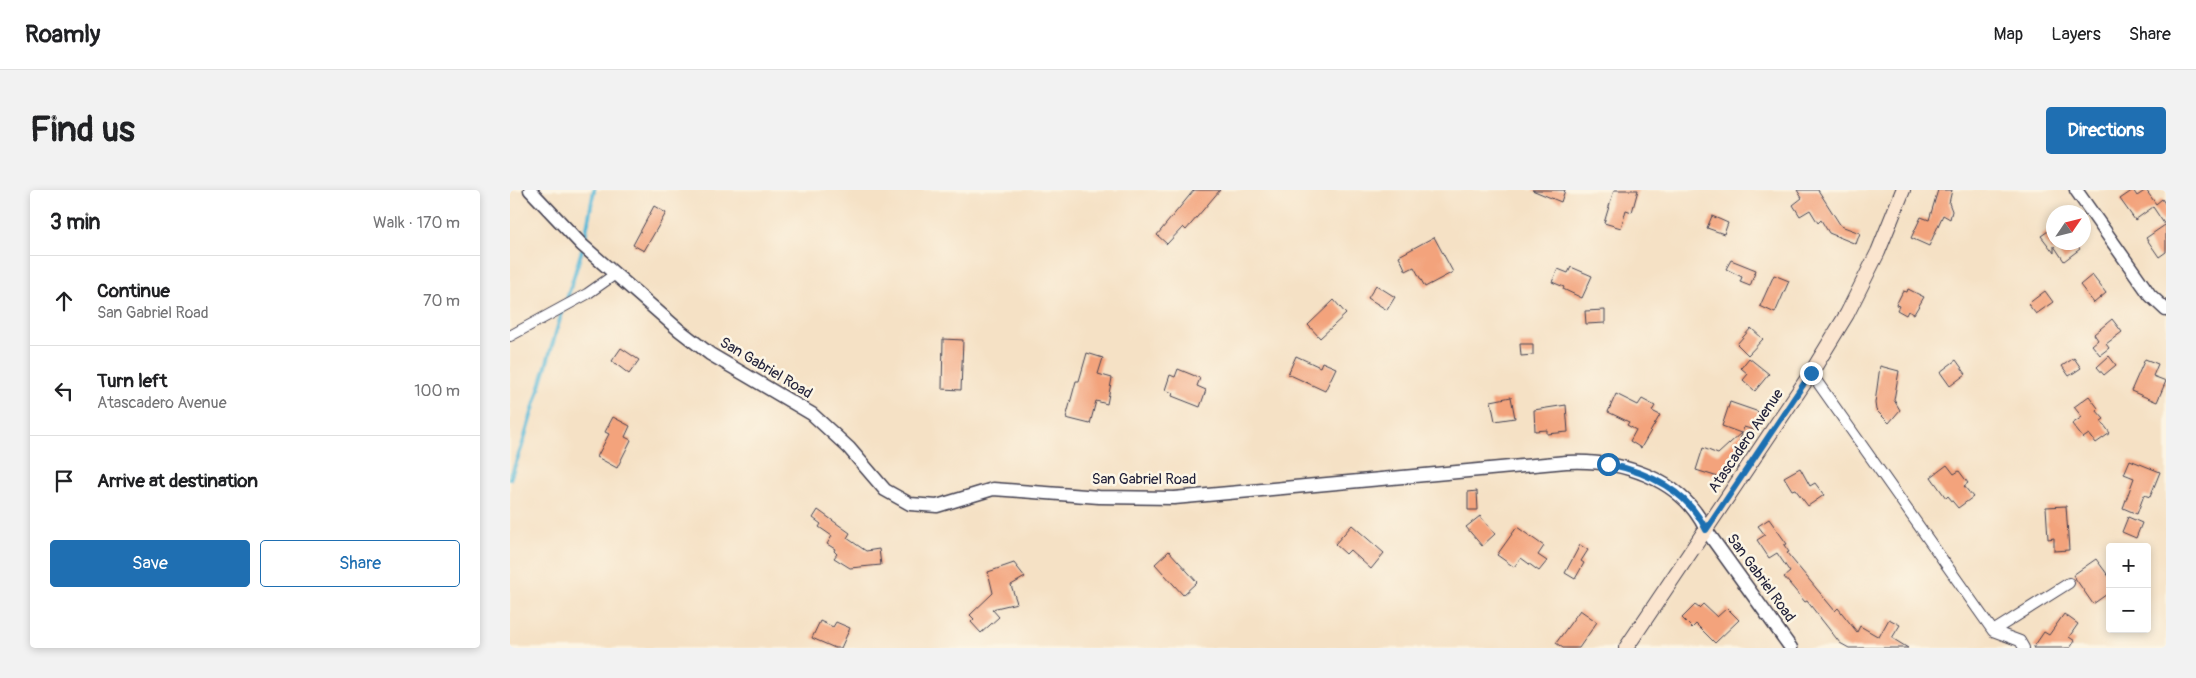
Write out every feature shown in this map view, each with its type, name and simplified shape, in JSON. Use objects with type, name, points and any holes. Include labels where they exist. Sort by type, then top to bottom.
[{"type":"main road","name":"Atascadero Avenue","points":[[1626,648],[1811,373],[1847,314],[1874,260],[1903,190]]},
{"type":"street","name":"San Gabriel Road","points":[[530,190],[582,245],[710,354],[812,414],[849,448],[886,490],[910,504],[937,506],[993,489],[1100,497],[1174,498],[1580,461],[1622,466],[1660,482],[1683,498],[1699,516],[1706,530],[1791,648]]},
{"type":"street","points":[[2076,190],[2166,317]]},
{"type":"street","points":[[510,336],[587,294],[614,274]]},
{"type":"street","points":[[2150,295],[2166,310]]},
{"type":"street","points":[[1811,373],[1993,631],[2020,641],[2024,648]]},
{"type":"street","points":[[1993,631],[2070,583]]},
{"type":"building","points":[[1194,190],[1220,190],[1186,230],[1183,227],[1167,244],[1157,235]]},
{"type":"building","points":[[1532,190],[1565,190],[1561,202]]},
{"type":"building","points":[[1614,190],[1638,190],[1632,212],[1626,210],[1621,228],[1604,223]]},
{"type":"building","points":[[1797,190],[1818,190],[1841,226],[1860,233],[1856,244],[1829,233],[1821,220],[1818,223],[1810,210],[1800,216],[1793,205],[1802,198]]},
{"type":"building","points":[[1938,190],[1952,190],[1949,203],[1952,211],[1950,219],[1943,215],[1929,246],[1911,238],[1921,217],[1929,220]]},
{"type":"building","points":[[2133,190],[2137,196],[2146,190],[2156,204],[2162,199],[2166,205],[2166,252],[2159,257],[2146,238],[2165,225],[2153,207],[2135,220],[2120,199]]},
{"type":"building","points":[[654,206],[666,213],[644,251],[633,245]]},
{"type":"building","points":[[1712,216],[1728,223],[1724,234],[1707,228]]},
{"type":"building","points":[[2046,233],[2046,243],[2041,236]]},
{"type":"building","points":[[1434,237],[1453,272],[1425,287],[1414,267],[1406,271],[1399,256]]},
{"type":"building","points":[[2057,250],[2079,250],[2064,261]]},
{"type":"building","points":[[1731,260],[1756,270],[1750,286],[1740,282],[1742,277],[1726,269]]},
{"type":"building","points":[[1571,267],[1592,276],[1582,298],[1552,282],[1558,269],[1568,273]]},
{"type":"building","points":[[1774,275],[1789,281],[1775,313],[1760,306]]},
{"type":"building","points":[[2092,275],[2106,293],[2094,303],[2080,285]]},
{"type":"building","points":[[1376,285],[1395,297],[1387,310],[1368,298]]},
{"type":"building","points":[[1908,289],[1924,297],[1914,314],[1908,311],[1906,315],[1897,310],[1899,306],[1896,305],[1903,291],[1907,292]]},
{"type":"building","points":[[2045,291],[2053,302],[2036,314],[2028,304]]},
{"type":"building","points":[[1334,300],[1346,314],[1320,338],[1308,325]]},
{"type":"building","points":[[1605,310],[1605,323],[1586,324],[1585,311]]},
{"type":"building","points":[[2112,319],[2122,332],[2106,344],[2109,348],[2100,355],[2092,345],[2098,340],[2094,334]]},
{"type":"building","points":[[1751,328],[1763,339],[1748,355],[1737,344]]},
{"type":"building","points":[[943,339],[963,340],[961,390],[942,389]]},
{"type":"building","points":[[1520,344],[1533,344],[1533,355],[1521,356]]},
{"type":"building","points":[[621,348],[639,360],[629,374],[612,361]]},
{"type":"building","points":[[1087,353],[1103,358],[1098,374],[1112,378],[1107,404],[1096,401],[1090,424],[1066,418],[1076,381],[1079,381]]},
{"type":"building","points":[[1296,356],[1320,367],[1322,362],[1336,368],[1325,391],[1288,374]]},
{"type":"building","points":[[2109,356],[2116,365],[2104,375],[2097,367]]},
{"type":"building","points":[[1749,358],[1769,374],[1755,391],[1743,380],[1748,374],[1741,368]]},
{"type":"building","points":[[2074,358],[2081,368],[2069,376],[2062,366]]},
{"type":"building","points":[[2145,359],[2158,364],[2153,376],[2166,381],[2157,402],[2131,391]]},
{"type":"building","points":[[1956,360],[1966,374],[1950,386],[1940,372]]},
{"type":"building","points":[[1880,366],[1899,371],[1894,400],[1900,410],[1889,423],[1876,410],[1875,403]]},
{"type":"building","points":[[1178,369],[1200,378],[1197,386],[1206,390],[1200,407],[1172,396],[1173,393],[1165,390],[1170,375],[1175,377]]},
{"type":"building","points":[[1616,394],[1638,405],[1642,399],[1655,406],[1652,411],[1660,415],[1641,448],[1630,441],[1636,430],[1627,425],[1629,422],[1608,412]]},
{"type":"building","points":[[2089,396],[2098,408],[2096,410],[2104,419],[2101,421],[2110,433],[2096,443],[2089,434],[2083,438],[2072,424],[2082,417],[2074,407]]},
{"type":"building","points":[[1511,397],[1515,418],[1495,421],[1491,401]]},
{"type":"building","points":[[1730,402],[1759,412],[1754,430],[1744,427],[1738,446],[1743,452],[1735,459],[1737,462],[1718,477],[1696,470],[1703,448],[1718,454],[1741,433],[1722,426]]},
{"type":"building","points":[[1566,405],[1568,432],[1547,434],[1547,430],[1535,431],[1534,410]]},
{"type":"building","points":[[613,417],[630,426],[625,437],[631,440],[617,468],[597,457],[609,434],[605,432]]},
{"type":"building","points":[[2130,460],[2160,472],[2150,497],[2144,495],[2137,514],[2123,508],[2134,478],[2124,474]]},
{"type":"building","points":[[1947,465],[1954,474],[1959,471],[1968,483],[1964,486],[1973,497],[1958,508],[1948,496],[1946,498],[1931,477]]},
{"type":"building","points":[[1800,468],[1810,486],[1815,483],[1824,495],[1808,506],[1795,489],[1792,490],[1784,477]]},
{"type":"building","points":[[1477,491],[1478,510],[1468,510],[1468,492]]},
{"type":"building","points":[[2066,506],[2069,550],[2054,551],[2054,538],[2048,539],[2046,507]]},
{"type":"building","points":[[818,510],[850,533],[847,538],[866,551],[879,549],[881,565],[850,568],[834,558],[837,554],[834,551],[835,549],[827,544],[832,536],[819,527],[821,524],[813,518]]},
{"type":"building","points":[[1480,516],[1495,534],[1482,546],[1466,527]]},
{"type":"building","points":[[2128,517],[2142,523],[2136,538],[2122,532]]},
{"type":"building","points":[[1769,519],[1787,544],[1784,545],[1789,552],[1787,553],[1835,611],[1838,608],[1857,632],[1860,626],[1879,637],[1889,619],[1900,625],[1892,638],[1908,648],[1849,648],[1840,643],[1807,601],[1805,602],[1784,577],[1790,572],[1777,553],[1769,558],[1757,540],[1765,535],[1758,526]]},
{"type":"building","points":[[1352,525],[1384,553],[1371,569],[1350,550],[1346,554],[1335,544]]},
{"type":"building","points":[[1517,527],[1544,546],[1538,555],[1547,561],[1539,571],[1521,558],[1514,567],[1497,555]]},
{"type":"building","points":[[1580,545],[1588,550],[1581,561],[1584,563],[1575,579],[1565,573]]},
{"type":"building","points":[[1169,551],[1197,582],[1183,595],[1155,564]]},
{"type":"building","points":[[2096,559],[2106,573],[2106,595],[2093,604],[2073,575]]},
{"type":"building","points":[[1014,563],[1025,577],[1011,585],[1017,603],[992,609],[999,617],[981,633],[971,622],[974,619],[970,615],[993,593],[988,572]]},
{"type":"building","points":[[1703,604],[1717,617],[1727,608],[1739,620],[1715,643],[1696,624],[1692,628],[1682,618],[1695,605],[1699,608]]},
{"type":"building","points":[[1580,610],[1597,622],[1579,648],[1563,648],[1556,643]]},
{"type":"building","points":[[2064,614],[2078,624],[2069,637],[2075,641],[2070,648],[2033,648],[2044,632],[2049,635]]},
{"type":"building","points":[[820,621],[833,627],[836,622],[850,628],[841,648],[835,648],[812,638]]},
{"type":"waterway","points":[[584,243],[594,190]]},
{"type":"waterway","points":[[566,302],[582,250]]},
{"type":"waterway","points":[[510,479],[522,446],[563,309]]},
{"type":"route","points":[[1608,464],[1635,470],[1672,489],[1699,516],[1706,530],[1811,373]]}]
